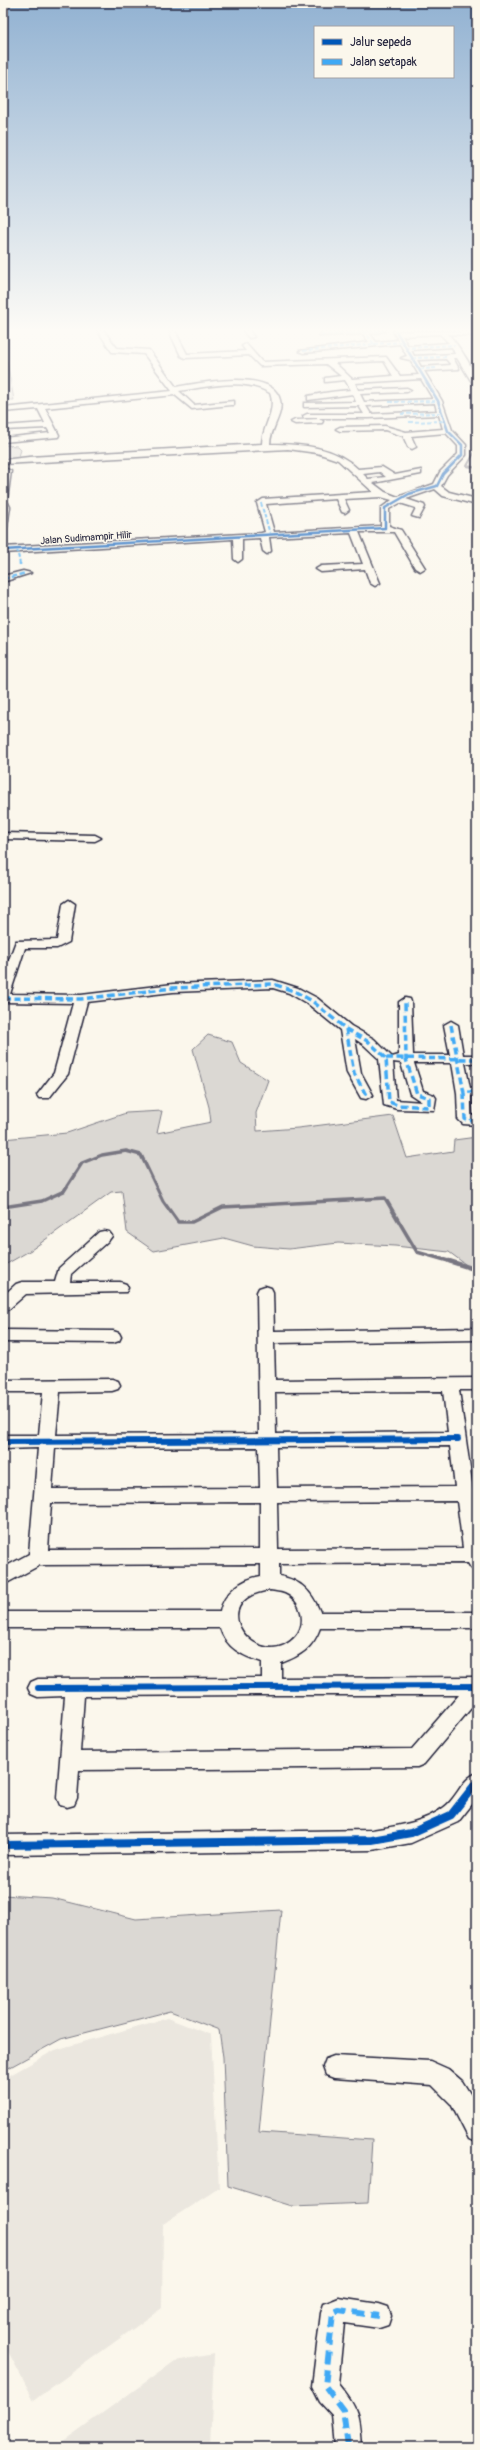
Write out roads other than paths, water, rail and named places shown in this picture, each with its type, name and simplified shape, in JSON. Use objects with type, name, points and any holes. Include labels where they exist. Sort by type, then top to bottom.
[{"type":"street","points":[[384,538],[382,528],[385,508],[409,494],[437,486],[443,474],[462,455],[464,450],[462,445]]},
{"type":"street","points":[[3,462],[74,456],[266,448],[326,453],[335,456],[382,494],[421,507],[416,516]]},
{"type":"street","points":[[3,527],[6,507],[3,501],[5,471],[25,466],[35,459]]},
{"type":"street","points":[[356,472],[382,469],[393,478]]},
{"type":"street","points":[[366,482],[418,472]]},
{"type":"street","points":[[437,486],[446,494],[477,502]]},
{"type":"street","points":[[267,551],[267,534],[261,503],[263,502],[382,494]]},
{"type":"street","points":[[339,497],[346,510]]},
{"type":"street","points":[[382,528],[397,530],[420,568]]},
{"type":"street","name":"Jalan Sudimampir Hilir","points":[[3,550],[382,528]]},
{"type":"street","points":[[354,530],[375,583]]},
{"type":"street","points":[[237,536],[238,559]]},
{"type":"street","points":[[17,549],[20,564]]},
{"type":"street","points":[[326,559],[367,561]]},
{"type":"street","points":[[321,570],[367,561]]},
{"type":"street","points":[[3,579],[26,574]]},
{"type":"street","points":[[3,836],[95,838]]},
{"type":"street","points":[[3,995],[20,944],[57,944],[63,942],[69,904]]},
{"type":"street","points":[[3,998],[81,999],[173,988],[273,984],[294,990],[305,997],[346,1029],[369,1042],[386,1058],[477,1059]]},
{"type":"street","points":[[44,1095],[61,1074],[81,999]]},
{"type":"street","points":[[386,1058],[389,1102],[397,1105],[429,1107],[429,1098],[417,1094],[406,1059],[405,1002]]},
{"type":"street","points":[[451,1025],[456,1059],[470,1092],[464,1119],[468,1121],[477,1120]]},
{"type":"street","points":[[346,1029],[354,1073],[366,1095]]},
{"type":"street","points":[[62,1288],[64,1272],[104,1236]]},
{"type":"street","points":[[3,1305],[22,1288],[120,1288]]},
{"type":"street","points":[[265,1292],[270,1582]]},
{"type":"street","points":[[265,1337],[477,1334]]},
{"type":"street","points":[[3,1336],[113,1336]]},
{"type":"street","points":[[3,1577],[38,1558],[269,1556],[475,1559],[450,1384]]},
{"type":"street","points":[[266,1386],[477,1384]]},
{"type":"street","points":[[38,1558],[52,1385]]},
{"type":"street","points":[[3,1386],[112,1385]]},
{"type":"street","points":[[3,1442],[458,1439]]},
{"type":"street","points":[[43,1496],[465,1494]]},
{"type":"street","points":[[270,1582],[291,1587],[307,1601],[312,1620],[307,1638],[292,1651],[271,1656],[250,1652],[233,1638],[227,1620],[232,1601],[242,1591],[248,1587],[270,1582]]},
{"type":"street","points":[[3,1620],[227,1620]]},
{"type":"street","points":[[312,1620],[477,1620]]},
{"type":"street","points":[[271,1656],[272,1687]]},
{"type":"street","points":[[38,1688],[477,1687]]},
{"type":"street","points":[[70,1761],[417,1758],[477,1687]]},
{"type":"street","points":[[67,1798],[75,1688]]},
{"type":"street","points":[[3,1845],[372,1840],[412,1833],[451,1815],[477,1782]]},
{"type":"street","points":[[334,2067],[430,2072],[443,2077],[459,2092],[477,2131]]},
{"type":"street","points":[[348,2447],[344,2411],[341,2405],[330,2397],[325,2386],[334,2312],[339,2310],[379,2316]]},
{"type":"waterway","points":[[477,448],[467,466],[477,468]]},
{"type":"waterway","points":[[477,470],[473,478],[477,485]]},
{"type":"waterway","points":[[3,1207],[42,1201],[64,1191],[82,1163],[102,1155],[126,1151],[141,1155],[163,1201],[178,1222],[192,1222],[223,1207],[385,1198],[417,1252],[452,1262]]},
{"type":"waterway","points":[[449,1261],[471,1268],[477,1265]]}]
